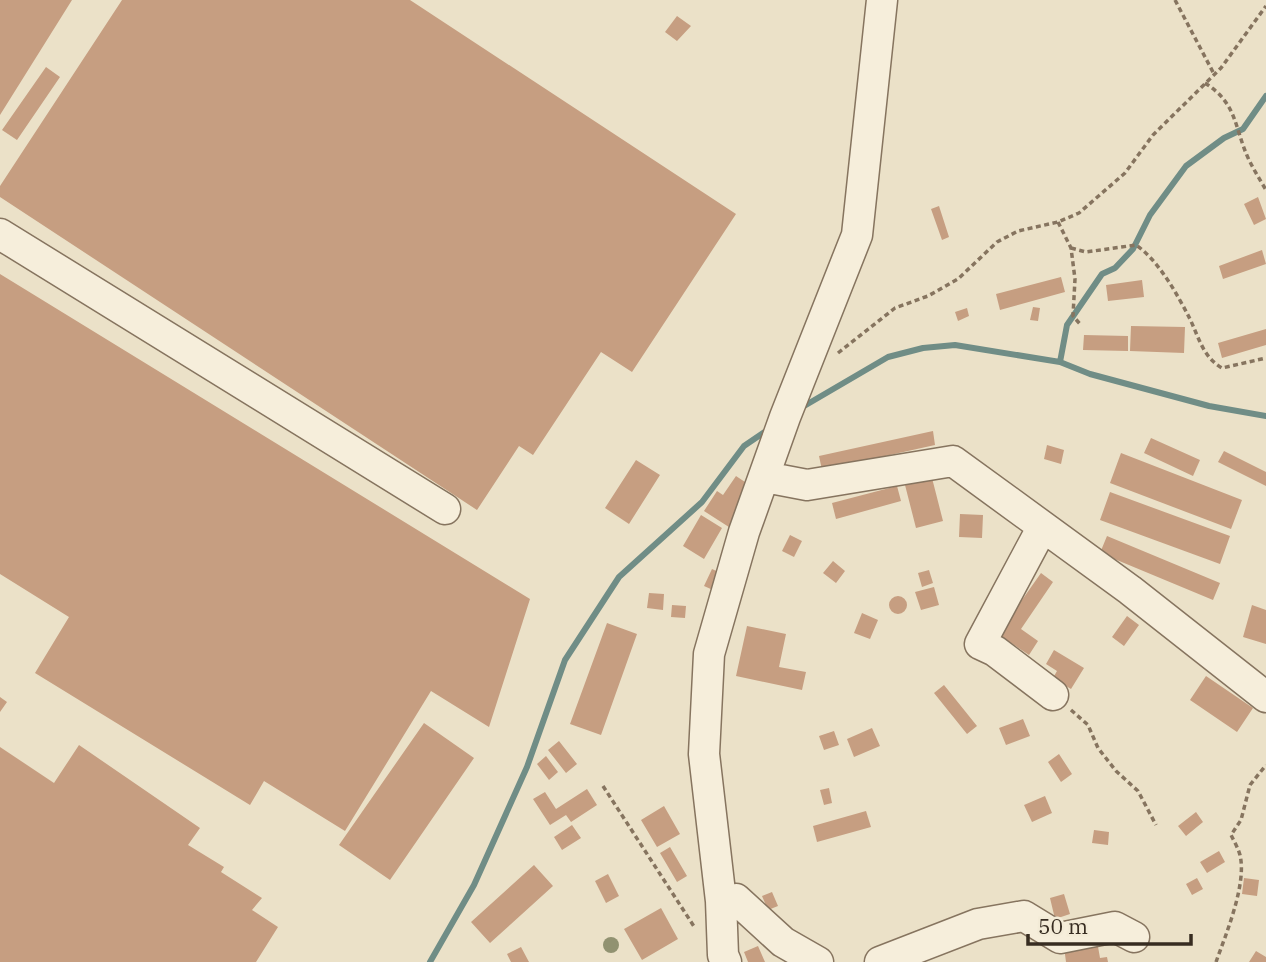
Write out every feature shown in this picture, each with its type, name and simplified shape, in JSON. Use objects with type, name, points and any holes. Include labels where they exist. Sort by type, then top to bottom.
[{"type":"street","points":[[715,957],[721,901],[704,754],[709,654],[744,533],[857,235],[882,0]]},
{"type":"street","points":[[0,234],[444,509]]},
{"type":"street","points":[[765,477],[807,485],[953,461],[1130,590],[1266,697]]},
{"type":"street","points":[[1042,528],[980,644],[995,651],[1053,695]]},
{"type":"street","points":[[721,901],[736,899],[783,942],[818,962]]},
{"type":"street","points":[[880,962],[978,924],[1024,916],[1060,938],[1115,927],[1134,937]]},
{"type":"path","points":[[1175,0],[1214,74]]},
{"type":"path","points":[[809,358],[838,353],[895,308],[928,296],[958,279],[997,242],[1018,231],[1058,222],[1079,213],[1125,173],[1153,135],[1214,74],[1266,6]]},
{"type":"path","points":[[1205,83],[1220,93],[1231,110],[1249,159],[1266,190]]},
{"type":"path","points":[[1058,222],[1071,248],[1075,279],[1073,316],[1080,324]]},
{"type":"path","points":[[1071,248],[1086,252],[1136,245],[1151,255],[1167,280],[1210,361],[1222,368],[1266,358]]},
{"type":"path","points":[[1053,695],[1088,725],[1098,748],[1116,771],[1138,791],[1156,825]]},
{"type":"path","points":[[1216,962],[1236,906],[1240,880],[1241,856],[1231,835],[1241,820],[1250,785],[1266,765]]},
{"type":"path","points":[[603,786],[715,957]]},
{"type":"building","points":[[0,0],[72,0],[0,115]]},
{"type":"building","points":[[122,0],[410,0],[736,214],[632,372],[601,352],[533,455],[519,446],[477,510],[0,197],[0,186]]},
{"type":"building","points":[[677,16],[691,26],[677,41],[665,32]]},
{"type":"building","points":[[46,67],[60,77],[17,140],[2,130]]},
{"type":"building","points":[[1258,197],[1266,219],[1254,225],[1244,204]]},
{"type":"building","points":[[939,206],[949,237],[942,240],[931,209]]},
{"type":"building","points":[[1262,250],[1266,264],[1223,279],[1219,266]]},
{"type":"building","points":[[0,274],[530,599],[489,727],[431,691],[345,831],[264,781],[250,805],[35,673],[69,617],[0,574]]},
{"type":"building","points":[[1061,277],[1065,292],[1000,310],[996,294]]},
{"type":"building","points":[[1142,280],[1144,297],[1108,301],[1106,285]]},
{"type":"building","points":[[1033,307],[1040,308],[1038,321],[1030,320]]},
{"type":"building","points":[[967,308],[969,316],[958,321],[955,312]]},
{"type":"building","points":[[1131,326],[1185,327],[1184,353],[1130,351]]},
{"type":"building","points":[[1266,329],[1266,345],[1222,358],[1218,343]]},
{"type":"building","points":[[1084,335],[1128,336],[1128,351],[1083,350]]},
{"type":"building","points":[[933,431],[935,445],[822,470],[819,456]]},
{"type":"building","points":[[1151,438],[1200,460],[1193,476],[1144,453]]},
{"type":"building","points":[[1047,445],[1064,450],[1061,464],[1044,459]]},
{"type":"building","points":[[1224,451],[1266,472],[1266,486],[1218,462]]},
{"type":"building","points":[[1121,453],[1242,500],[1231,529],[1110,483]]},
{"type":"building","points":[[636,460],[660,475],[629,524],[605,508]]},
{"type":"building","points":[[736,476],[751,486],[732,529],[704,511],[717,491],[723,495]]},
{"type":"building","points":[[932,478],[943,521],[916,528],[905,485]]},
{"type":"building","points":[[897,486],[901,501],[836,519],[832,503]]},
{"type":"building","points":[[1110,492],[1230,536],[1220,564],[1100,520]]},
{"type":"building","points":[[960,514],[983,515],[982,538],[959,537]]},
{"type":"building","points":[[701,515],[722,528],[704,559],[683,546]]},
{"type":"building","points":[[790,535],[802,541],[794,557],[782,551]]},
{"type":"building","points":[[1107,536],[1220,583],[1213,600],[1100,553]]},
{"type":"building","points":[[833,561],[845,571],[836,583],[823,573]]},
{"type":"building","points":[[712,569],[721,573],[713,590],[704,586]]},
{"type":"building","points":[[929,570],[933,583],[922,587],[918,573]]},
{"type":"building","points":[[1041,573],[1053,582],[1021,629],[1038,641],[1029,655],[998,634]]},
{"type":"building","points":[[934,587],[939,605],[921,610],[915,592]]},
{"type":"building","points":[[649,593],[664,594],[663,610],[647,608]]},
{"type":"building","points":[[894,596],[902,596],[907,605],[905,612],[894,614],[889,609],[889,601]]},
{"type":"building","points":[[672,605],[686,606],[685,618],[671,617]]},
{"type":"building","points":[[1252,605],[1266,610],[1266,644],[1243,637]]},
{"type":"building","points":[[862,613],[878,620],[870,639],[854,633]]},
{"type":"building","points":[[1127,616],[1139,625],[1124,646],[1112,637]]},
{"type":"building","points":[[607,623],[637,634],[601,735],[570,724]]},
{"type":"building","points":[[747,626],[786,634],[779,667],[806,672],[802,690],[736,676]]},
{"type":"building","points":[[1054,650],[1084,668],[1071,689],[1053,678],[1057,671],[1046,664]]},
{"type":"building","points":[[1206,676],[1253,708],[1237,732],[1190,700]]},
{"type":"building","points":[[944,685],[977,726],[967,734],[934,693]]},
{"type":"building","points":[[0,697],[7,702],[0,712]]},
{"type":"building","points":[[1023,719],[1030,736],[1006,745],[999,728]]},
{"type":"building","points":[[424,723],[474,758],[390,880],[339,845]]},
{"type":"building","points":[[872,728],[880,746],[854,757],[847,739]]},
{"type":"building","points":[[834,731],[839,745],[824,750],[819,736]]},
{"type":"building","points":[[559,741],[577,764],[566,773],[548,750]]},
{"type":"building","points":[[79,745],[200,828],[188,845],[224,867],[221,872],[262,898],[252,910],[278,927],[256,962],[0,962],[0,747],[54,783]]},
{"type":"building","points":[[1059,754],[1072,774],[1061,782],[1048,762]]},
{"type":"building","points":[[546,756],[558,772],[549,780],[537,764]]},
{"type":"building","points":[[829,788],[832,803],[824,805],[820,790]]},
{"type":"building","points":[[587,789],[597,805],[571,822],[566,815],[550,825],[533,799],[545,792],[556,809]]},
{"type":"building","points":[[1045,796],[1052,813],[1032,822],[1024,805]]},
{"type":"building","points":[[664,806],[680,834],[657,847],[641,820]]},
{"type":"building","points":[[866,811],[871,827],[817,842],[813,826]]},
{"type":"building","points":[[1196,812],[1203,822],[1186,836],[1178,826]]},
{"type":"building","points":[[572,825],[581,838],[562,850],[554,837]]},
{"type":"building","points":[[1094,830],[1109,832],[1108,845],[1092,843]]},
{"type":"building","points":[[670,847],[687,876],[677,882],[660,853]]},
{"type":"building","points":[[1219,851],[1225,862],[1207,873],[1200,862]]},
{"type":"building","points":[[534,865],[553,886],[490,943],[471,922]]},
{"type":"building","points":[[608,874],[619,896],[606,903],[595,881]]},
{"type":"building","points":[[1197,878],[1203,889],[1192,895],[1186,884]]},
{"type":"building","points":[[1244,878],[1259,880],[1257,896],[1242,894]]},
{"type":"building","points":[[772,892],[778,906],[768,910],[762,896]]},
{"type":"building","points":[[1064,894],[1070,914],[1055,919],[1050,898]]},
{"type":"building","points":[[661,908],[678,939],[642,960],[624,929]]},
{"type":"building","points":[[1097,941],[1100,958],[1107,957],[1108,962],[1066,962],[1064,947]]},
{"type":"building","points":[[758,946],[765,962],[748,962],[744,952]]},
{"type":"building","points":[[521,947],[529,962],[511,962],[507,954]]},
{"type":"building","points":[[1256,951],[1266,957],[1266,962],[1249,962]]},
{"type":"waterway","points":[[1060,362],[1067,325],[1102,274],[1115,268],[1133,249],[1150,215],[1186,166],[1224,138],[1243,129],[1266,96]]},
{"type":"waterway","points":[[799,409],[888,357],[923,348],[955,345],[1060,362],[1090,374],[1209,406],[1266,416]]},
{"type":"waterway","points":[[430,962],[474,885],[527,767],[565,660],[619,577],[702,502],[744,446],[769,429]]}]
